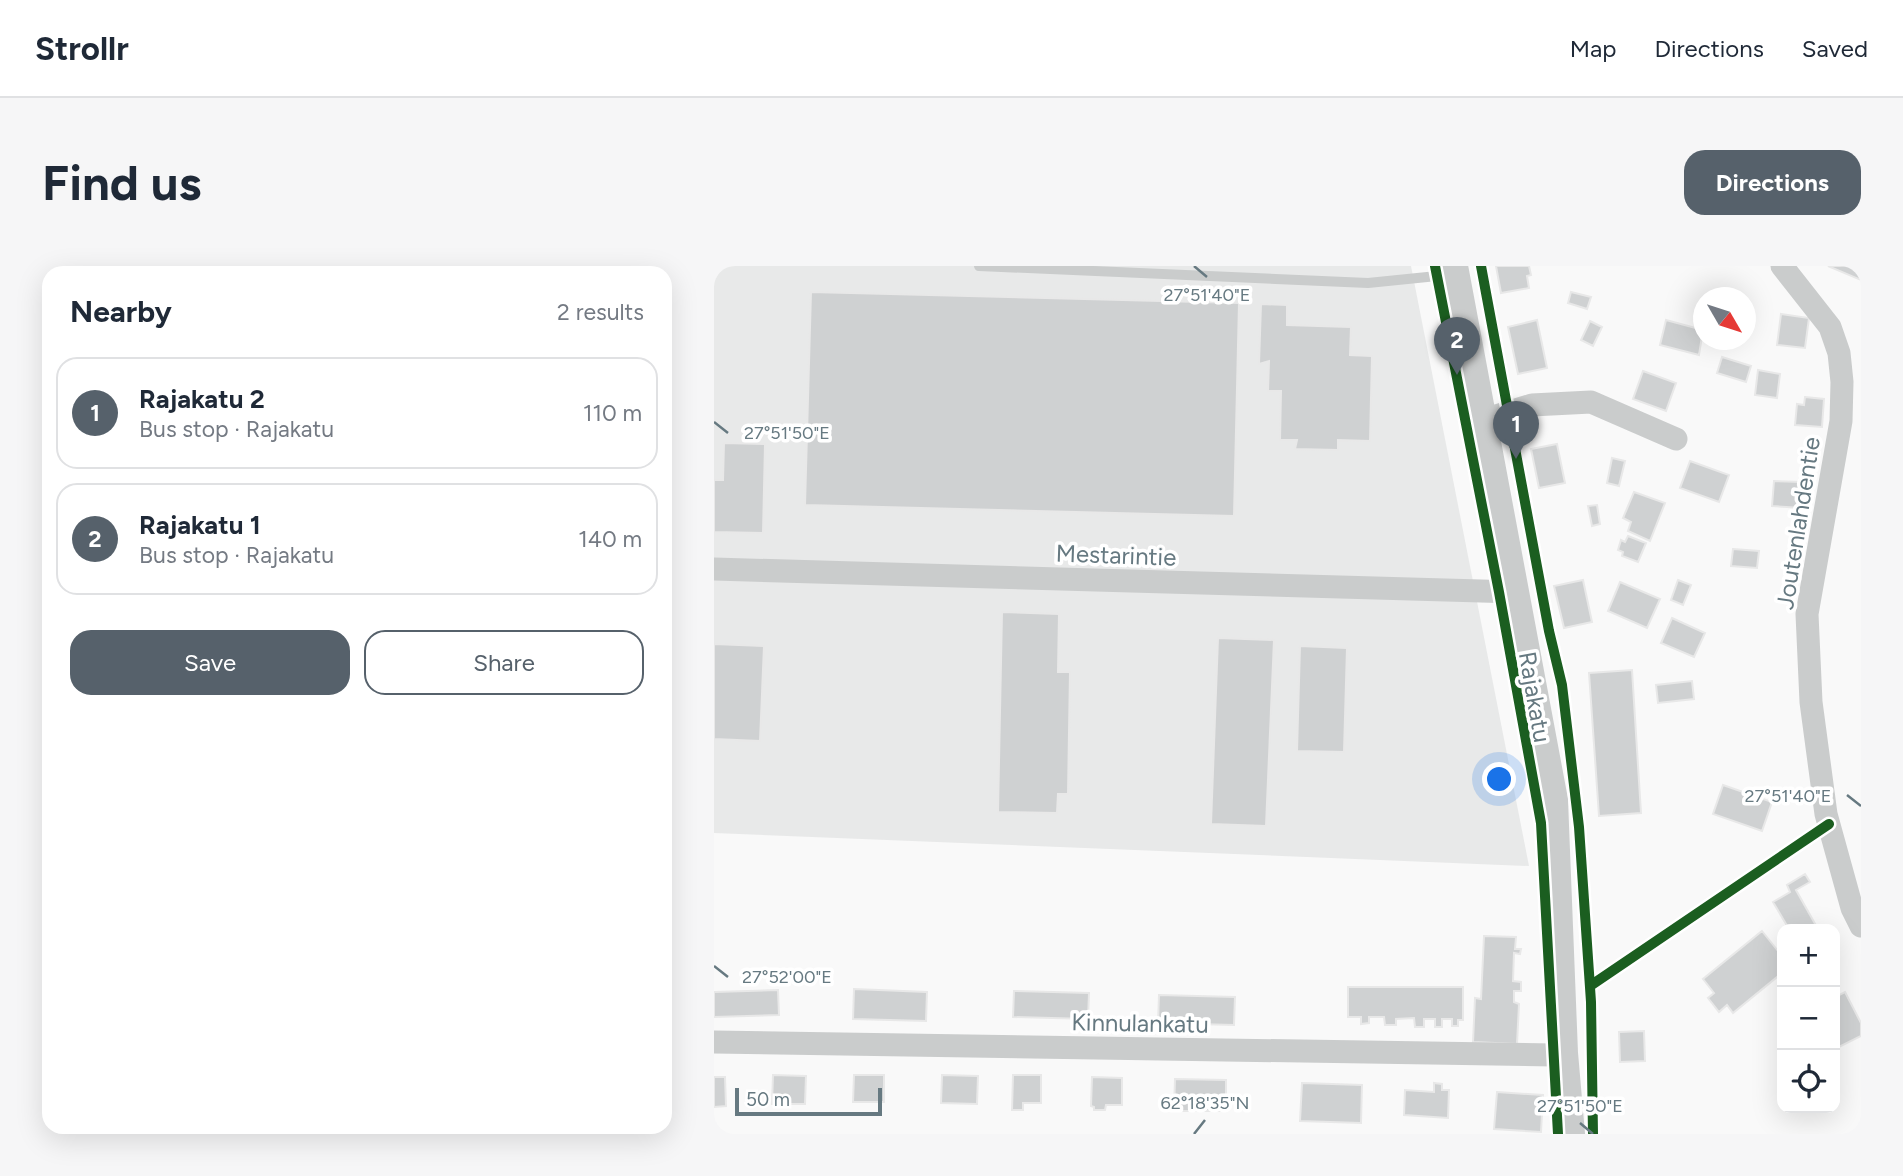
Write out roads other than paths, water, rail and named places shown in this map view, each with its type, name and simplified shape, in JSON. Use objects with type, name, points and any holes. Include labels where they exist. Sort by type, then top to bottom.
[{"type":"street","name":"Joutenlahdentie","points":[[1782,266],[1830,327],[1839,353],[1842,382],[1841,421],[1807,614],[1811,702],[1826,814],[1852,908],[1861,926]]},
{"type":"street","name":"Rajakatu","points":[[1456,274],[1554,800],[1564,1053],[1571,1134]]},
{"type":"street","points":[[1483,420],[1532,405],[1591,402],[1676,439]]},
{"type":"street","name":"Mestarintie","points":[[714,569],[1516,592]]},
{"type":"street","name":"Kinnulankatu","points":[[714,1042],[1554,1055],[1564,1053]]},
{"type":"lane","points":[[979,266],[1368,283],[1456,274]]},
{"type":"place","name":"Rajakatu 1","points":[[1457,375]]},
{"type":"place","name":"Rajakatu 2","points":[[1516,459]]}]
